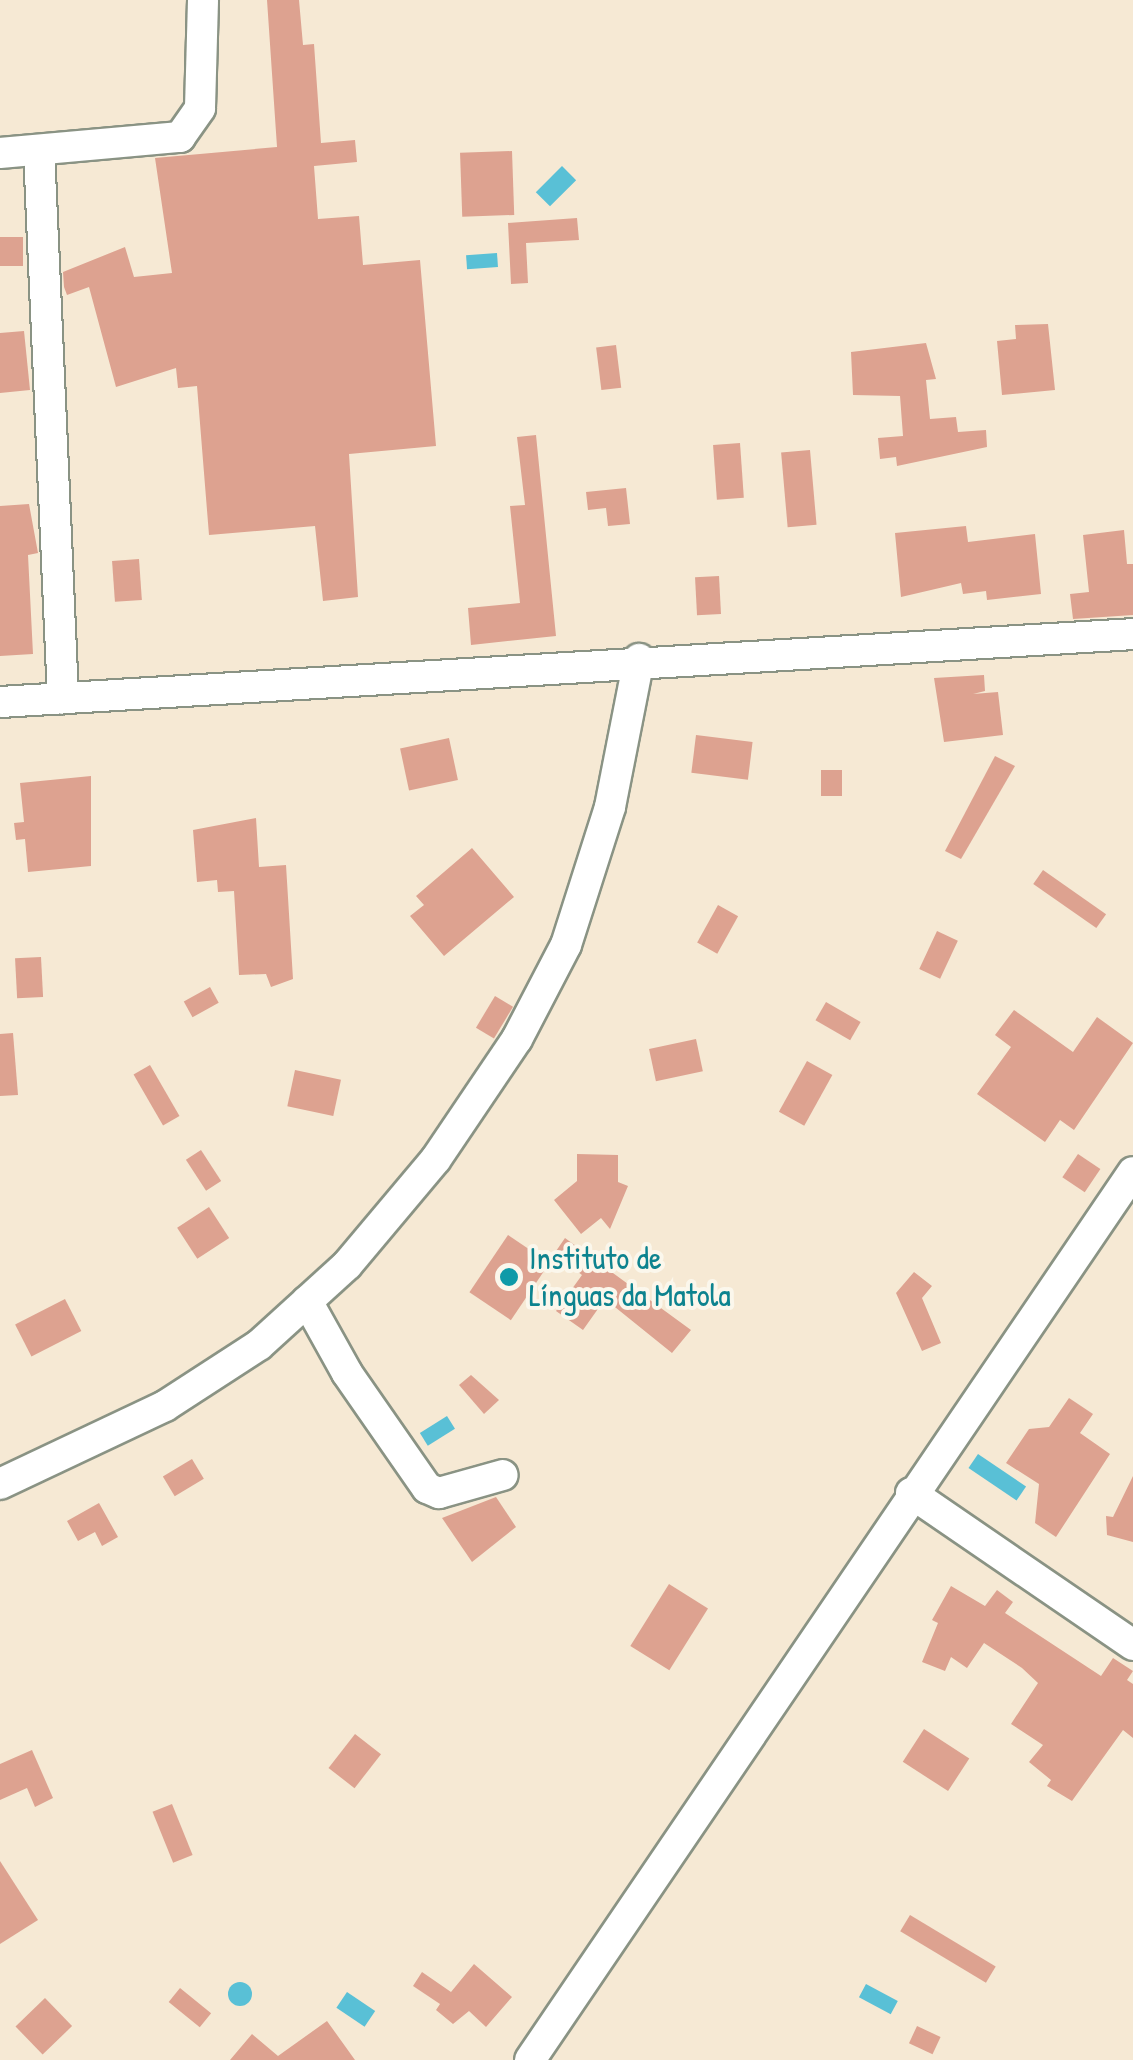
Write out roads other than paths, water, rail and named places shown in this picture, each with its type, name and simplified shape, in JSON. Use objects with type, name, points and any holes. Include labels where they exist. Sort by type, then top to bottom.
[{"type":"street","points":[[0,153],[180,136],[200,108],[204,0]]},
{"type":"street","points":[[39,150],[63,698]]},
{"type":"street","points":[[0,702],[639,659],[1133,634]]},
{"type":"street","points":[[0,1484],[165,1406],[259,1345],[348,1265],[436,1159],[525,1023],[566,944],[610,807],[639,659]]},
{"type":"street","points":[[530,2060],[911,1493],[1133,1172]]},
{"type":"street","points":[[307,1301],[346,1372],[427,1488],[439,1493],[504,1476]]},
{"type":"street","points":[[911,1493],[1133,1645]]},
{"type":"water","points":[[562,166],[576,180],[550,206],[536,192]]},
{"type":"water","points":[[497,253],[498,267],[467,269],[466,255]]},
{"type":"water","points":[[447,1416],[455,1429],[428,1446],[420,1433]]},
{"type":"water","points":[[978,1454],[1026,1486],[1017,1501],[968,1468]]},
{"type":"water","points":[[240,1982],[252,1994],[240,2006],[228,1994]]},
{"type":"water","points":[[866,1984],[898,2001],[891,2014],[859,1997]]},
{"type":"water","points":[[347,1992],[375,2011],[365,2027],[336,2008]]},
{"type":"place","name":"Instituto de Línguas da Matola","points":[[509,1277]]}]
